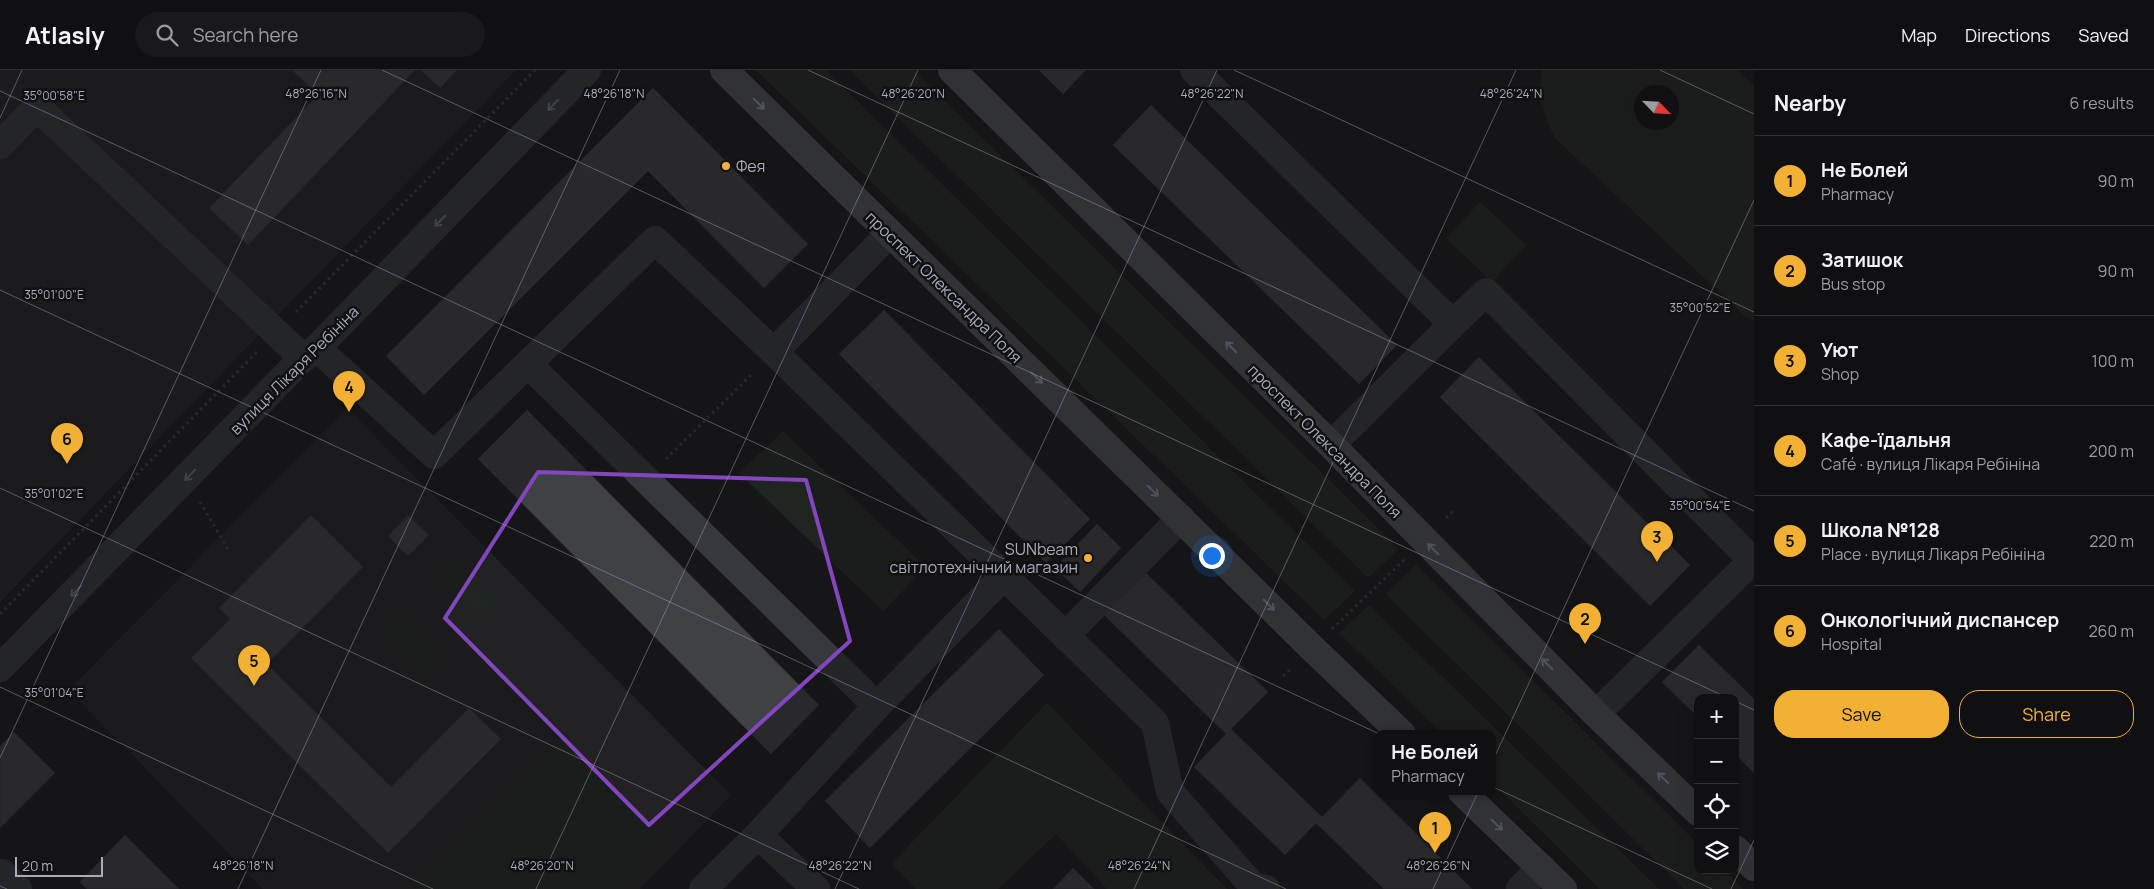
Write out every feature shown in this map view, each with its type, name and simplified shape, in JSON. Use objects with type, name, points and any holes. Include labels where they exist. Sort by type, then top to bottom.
[{"type":"main road","name":"проспект Олександра Поля","points":[[724,70],[889,234],[1398,730]]},
{"type":"main road","name":"проспект Олександра Поля","points":[[952,70],[1330,445],[1596,714],[1694,808]]},
{"type":"main road","points":[[1465,795],[1564,889]]},
{"type":"main road","points":[[1739,853],[1754,867]]},
{"type":"street","name":"вулиця Лікаря Ребініна","points":[[0,668],[587,70]]},
{"type":"street","points":[[1194,70],[1453,324]]},
{"type":"street","points":[[0,145],[37,107],[310,353],[434,455],[655,240],[774,352],[1155,723],[1170,792],[1253,886],[1266,889]]},
{"type":"street","points":[[774,352],[889,234]]},
{"type":"street","points":[[1330,445],[1486,292],[1754,560],[1596,714]]},
{"type":"street","points":[[528,364],[647,478],[877,706]]},
{"type":"street","points":[[1065,636],[1181,518]]},
{"type":"street","points":[[703,889],[758,836],[877,706],[1003,577]]},
{"type":"street","points":[[758,836],[816,889]]},
{"type":"street","points":[[1520,889],[1541,867]]},
{"type":"street","points":[[0,874],[2,873],[18,889]]},
{"type":"path","points":[[647,478],[774,352]]},
{"type":"path","points":[[198,498],[229,551]]},
{"type":"path","points":[[1446,518],[1455,509]]},
{"type":"path","points":[[1331,629],[1408,556]]},
{"type":"path","points":[[1283,676],[1296,664]]},
{"type":"highlighted area","points":[[538,472],[806,480],[850,641],[649,825],[445,618]]},
{"type":"shaded area","points":[[0,70],[516,70],[0,602]]},
{"type":"shaded area","points":[[756,70],[826,70],[1355,591],[1324,620]]},
{"type":"shaded area","points":[[849,70],[914,70],[1399,549],[1368,578]]},
{"type":"shaded area","points":[[1542,70],[1737,70],[1754,86],[1754,321],[1746,317],[1555,138],[1547,121],[1541,89]]},
{"type":"shaded area","points":[[1480,202],[1526,245],[1492,282],[1446,238]]},
{"type":"shaded area","points":[[347,408],[731,795],[640,889],[263,889],[69,690]]},
{"type":"shaded area","points":[[783,431],[926,567],[883,611],[739,473]]},
{"type":"shaded area","points":[[455,560],[496,602],[480,619],[437,578]]},
{"type":"shaded area","points":[[1416,565],[1694,840],[1694,874],[1728,874],[1743,889],[1684,889],[1386,594]]},
{"type":"shaded area","points":[[1369,605],[1659,889],[1600,889],[1496,786],[1496,730],[1439,730],[1339,633]]},
{"type":"shaded area","points":[[398,612],[443,660],[426,678],[380,630]]},
{"type":"shaded area","points":[[1047,703],[1227,889],[1107,889],[1056,834],[998,889],[916,889],[891,864]]},
{"type":"shaded area","points":[[561,736],[669,841],[623,889],[413,889]]},
{"type":"building","points":[[292,70],[415,70],[248,245],[209,208],[318,95]]},
{"type":"building","points":[[421,70],[457,70],[440,88]]},
{"type":"building","points":[[1039,70],[1086,70],[1063,94]]},
{"type":"building","points":[[653,88],[808,244],[764,288],[648,171],[424,395],[386,356]]},
{"type":"building","points":[[1151,105],[1397,345],[1359,384],[1113,145]]},
{"type":"building","points":[[884,310],[1090,519],[1046,563],[839,354]]},
{"type":"building","points":[[1479,357],[1690,565],[1650,606],[1440,397]]},
{"type":"building","points":[[527,410],[819,705],[771,754],[478,459]]},
{"type":"building","points":[[311,515],[363,567],[267,664],[391,787],[469,708],[501,739],[388,853],[191,658],[230,619],[219,608]]},
{"type":"building","points":[[408,515],[429,535],[408,556],[388,536]]},
{"type":"building","name":"SUNbeam світлотехнічний магазин","points":[[1097,524],[1121,548],[1080,592],[1055,568]]},
{"type":"building","points":[[1142,569],[1268,692],[1231,729],[1322,817],[1360,778],[1374,792],[1374,795],[1377,795],[1472,889],[1384,889],[1316,823],[1285,855],[1194,767],[1226,734],[1100,611]]},
{"type":"building","points":[[999,629],[1044,675],[870,848],[825,801]]},
{"type":"building","points":[[1699,645],[1754,699],[1754,773],[1739,758],[1739,694],[1694,694],[1694,713],[1662,682]]},
{"type":"building","points":[[14,732],[55,773],[0,828],[0,746]]},
{"type":"building","points":[[125,835],[179,889],[87,889],[80,882]]},
{"type":"building","points":[[1073,868],[1094,889],[1053,889]]},
{"type":"place","name":"Фея","points":[[726,166]]},
{"type":"place","name":"Кафе-їдальня","points":[[349,412]]},
{"type":"place","name":"Онкологічний диспансер","points":[[67,464]]},
{"type":"place","name":"SUNbeam світлотехнічний магазин","points":[[1088,558]]},
{"type":"place","name":"Уют","points":[[1657,562]]},
{"type":"place","name":"Затишок","points":[[1585,644]]},
{"type":"place","name":"Школа №128","points":[[254,686]]},
{"type":"place","name":"Не Болей","points":[[1435,853]]}]
